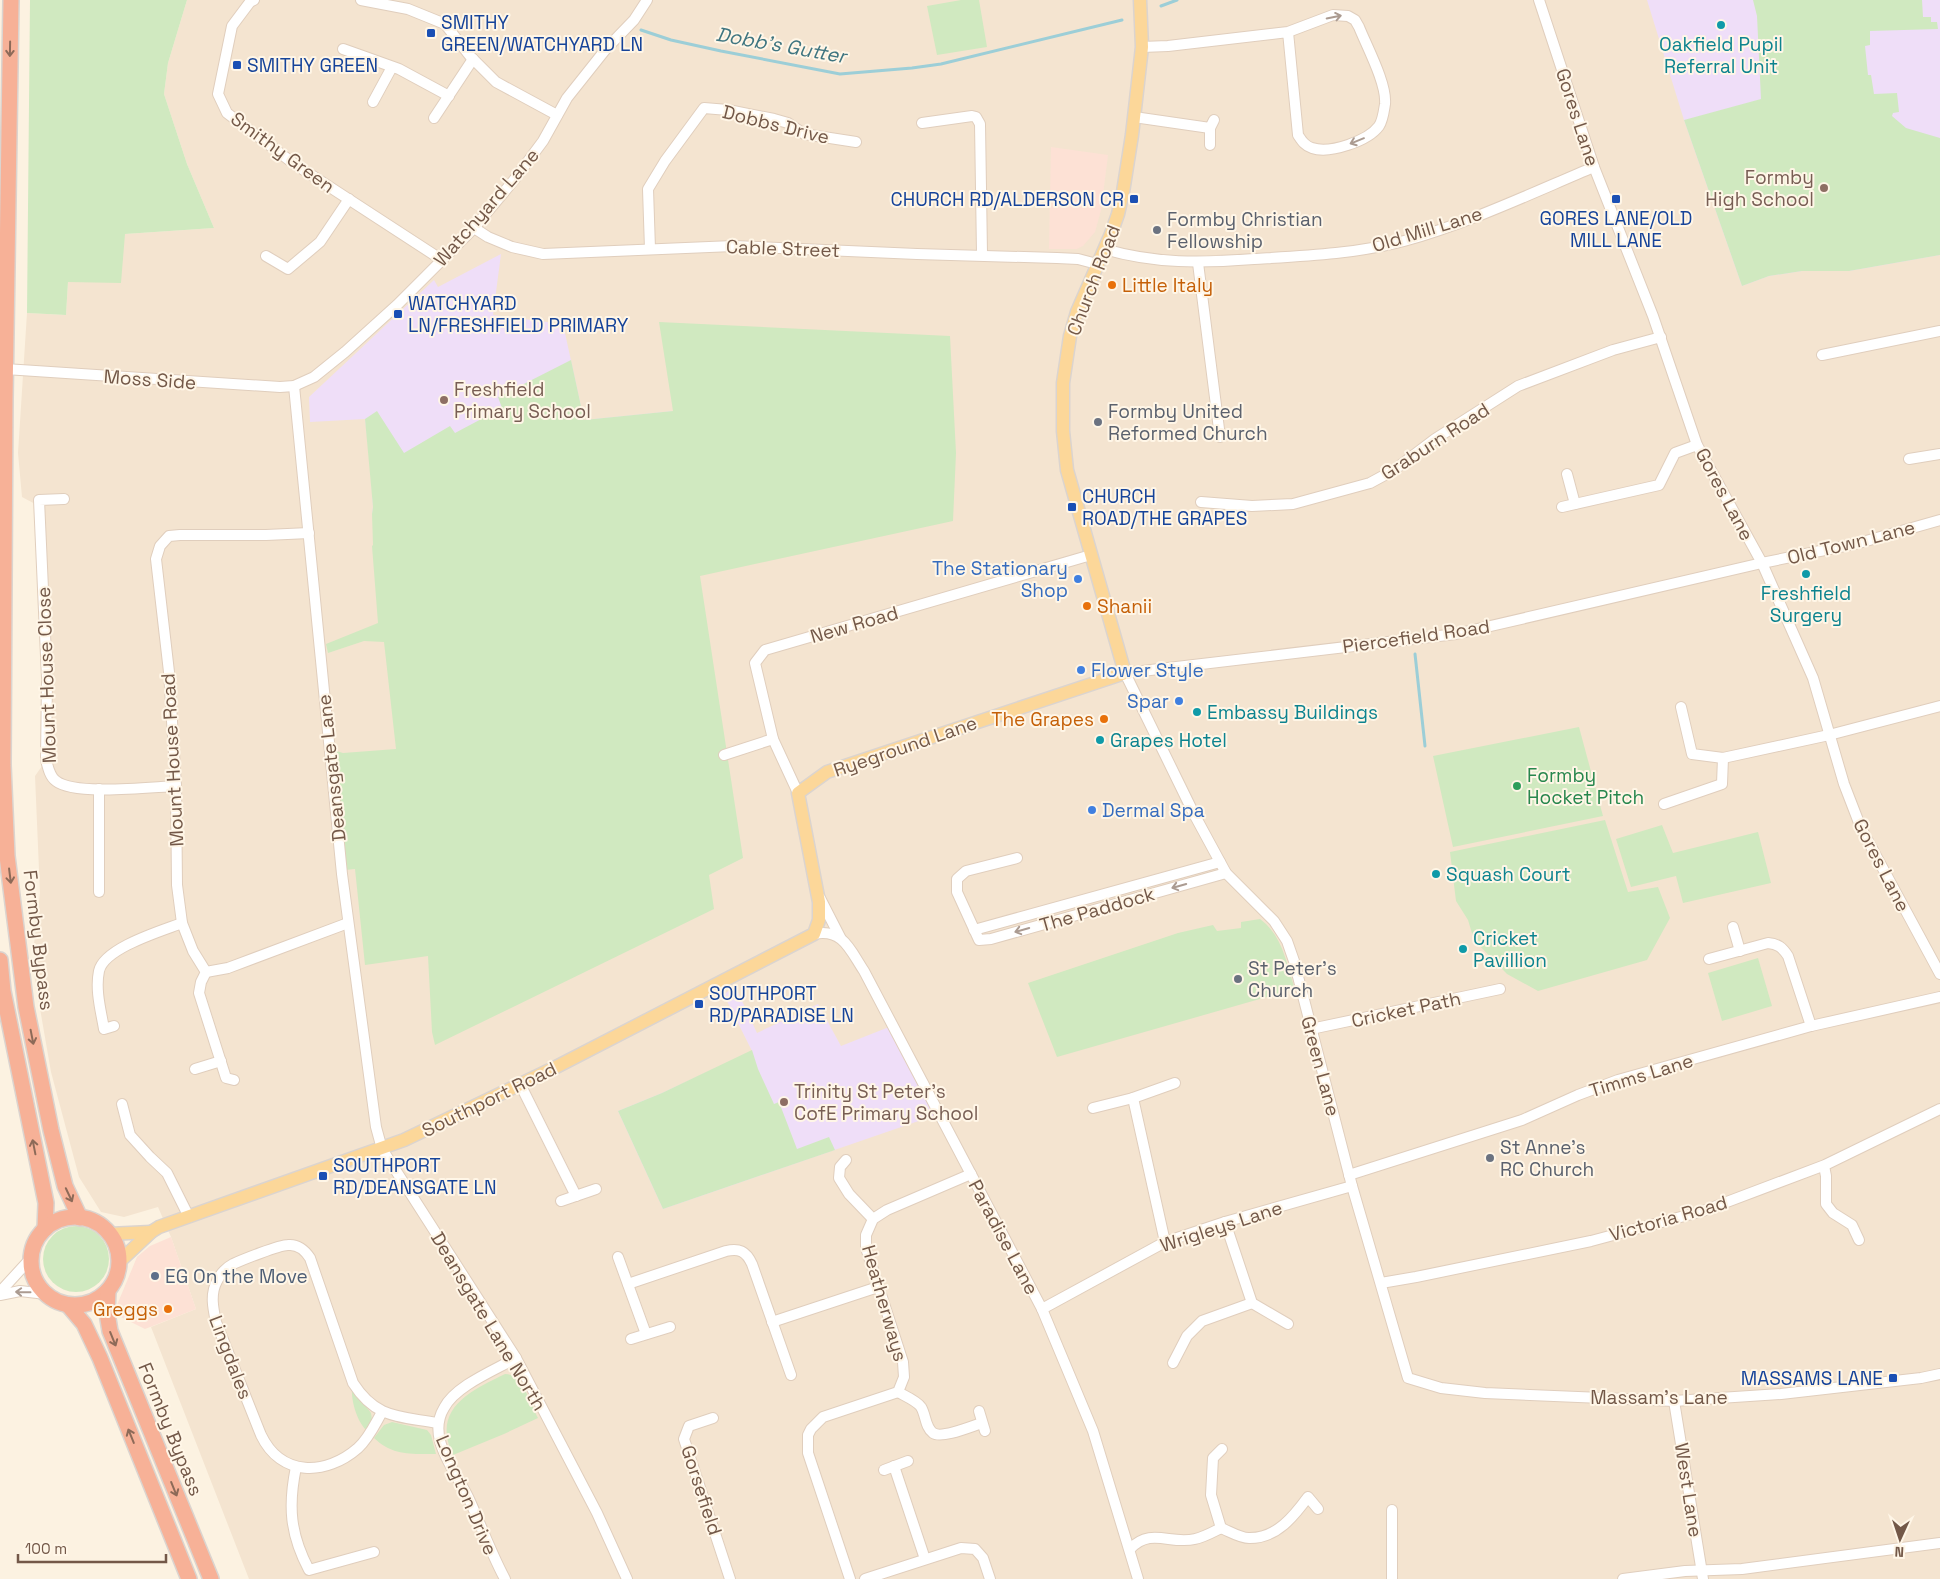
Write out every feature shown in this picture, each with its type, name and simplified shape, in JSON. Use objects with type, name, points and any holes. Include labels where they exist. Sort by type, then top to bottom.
[{"type":"highway","name":"Formby Bypass","points":[[11,0],[5,369],[3,764],[8,856],[26,1008],[39,1074],[65,1186],[80,1218]]},
{"type":"highway","points":[[0,960],[3,991],[46,1203],[45,1229]]},
{"type":"highway","points":[[67,1218],[80,1218],[96,1223],[110,1234],[117,1247],[119,1262],[116,1278],[108,1291],[96,1300],[82,1305],[68,1305],[56,1301],[46,1294],[37,1284],[32,1272],[31,1258],[33,1248],[45,1229],[55,1222],[67,1218]]},
{"type":"highway","name":"Formby Bypass","points":[[108,1291],[107,1313],[110,1331],[211,1579]]},
{"type":"highway","points":[[68,1305],[84,1324],[100,1358],[188,1579]]},
{"type":"main road","name":"Church Road","points":[[1125,673],[1067,470],[1063,431],[1063,383],[1072,328],[1085,289],[1118,214],[1134,117],[1142,47],[1140,0]]},
{"type":"main road","name":"Ryeground Lane","points":[[798,793],[827,772],[1125,673]]},
{"type":"main road","points":[[798,793],[817,892],[819,920],[814,934]]},
{"type":"main road","name":"Southport Road","points":[[110,1234],[151,1232],[382,1149],[520,1084],[814,934]]},
{"type":"main road","name":"Southport Road","points":[[119,1262],[151,1232]]},
{"type":"street","name":"Smithy Green","points":[[254,0],[250,2],[232,26],[218,94],[227,113],[293,163],[442,260]]},
{"type":"street","points":[[361,0],[408,9],[445,24],[473,59],[496,82],[557,115]]},
{"type":"street","name":"Watchyard Lane","points":[[294,386],[314,377],[345,352],[397,305],[474,228],[514,180],[543,141],[567,98],[606,49],[634,20],[646,0]]},
{"type":"street","name":"Gores Lane","points":[[1539,0],[1594,167],[1661,337],[1698,444],[1762,563],[1813,678],[1828,734],[1861,828],[1938,967]]},
{"type":"street","points":[[1142,47],[1177,45],[1288,32],[1333,15],[1348,16],[1355,20],[1359,27],[1384,89],[1385,102],[1380,124],[1371,134],[1357,142],[1324,149],[1313,148],[1304,144],[1298,136],[1288,32]]},
{"type":"street","points":[[343,49],[392,67],[449,96]]},
{"type":"street","points":[[434,118],[473,59]]},
{"type":"street","points":[[374,102],[392,67]]},
{"type":"street","name":"Dobbs Drive","points":[[650,249],[648,189],[665,161],[704,108],[728,110],[788,123],[804,134],[856,142]]},
{"type":"street","points":[[922,123],[972,116],[976,117],[980,124],[982,254]]},
{"type":"street","points":[[1134,117],[1212,124],[1210,145]]},
{"type":"street","name":"Old Mill Lane","points":[[1104,249],[1137,257],[1198,263],[1337,253],[1404,241],[1478,215],[1594,167]]},
{"type":"street","points":[[266,256],[288,269],[320,242],[349,199]]},
{"type":"street","name":"Cable Street","points":[[474,228],[488,238],[512,247],[543,254],[733,246],[916,254],[982,254],[1078,259],[1097,264]]},
{"type":"street","points":[[1198,263],[1220,436]]},
{"type":"street","points":[[1822,355],[1940,331]]},
{"type":"street","name":"Graburn Road","points":[[1201,502],[1252,506],[1293,504],[1370,483],[1394,470],[1435,439],[1518,386],[1613,350],[1661,337]]},
{"type":"street","name":"Moss Side","points":[[5,369],[258,386],[294,386]]},
{"type":"street","name":"Deansgate Lane","points":[[294,386],[348,923],[376,1127],[382,1149]]},
{"type":"street","points":[[1562,507],[1659,485],[1675,453],[1698,444]]},
{"type":"street","points":[[1909,459],[1940,454]]},
{"type":"street","points":[[1567,474],[1575,504]]},
{"type":"street","name":"Mount House Close","points":[[64,500],[39,500],[47,678],[46,760],[48,770],[54,780],[64,786],[99,789],[176,786]]},
{"type":"street","name":"Old Town Lane","points":[[1762,563],[1859,543],[1940,520]]},
{"type":"street","name":"Mount House Road","points":[[206,972],[194,951],[182,923],[177,885],[176,786],[168,672],[156,559],[160,546],[169,536],[309,533]]},
{"type":"street","name":"New Road","points":[[798,793],[773,739],[755,663],[765,650],[1092,555]]},
{"type":"street","name":"Piercefield Road","points":[[1125,673],[1456,634],[1762,563]]},
{"type":"street","name":"Green Lane","points":[[1125,673],[1194,814],[1226,873],[1274,921],[1287,941],[1294,961],[1352,1186],[1408,1378]]},
{"type":"street","points":[[1681,707],[1692,754],[1723,758],[1940,706]]},
{"type":"street","points":[[724,755],[773,739]]},
{"type":"street","points":[[1664,804],[1722,784],[1723,758]]},
{"type":"street","points":[[99,789],[99,892]]},
{"type":"street","name":"The Paddock","points":[[1017,858],[966,871],[957,879],[956,892],[979,940],[991,939],[1226,873]]},
{"type":"street","name":"The Paddock","points":[[974,930],[1220,862]]},
{"type":"street","name":"Paradise Lane","points":[[817,892],[840,937],[848,945],[864,971],[1042,1309],[1093,1431],[1138,1579]]},
{"type":"street","points":[[114,1026],[104,1029],[98,990],[99,969],[109,956],[149,935],[182,923]]},
{"type":"street","points":[[234,1080],[226,1078],[199,993],[201,982],[206,972],[228,968],[348,923]]},
{"type":"street","points":[[1733,927],[1740,951]]},
{"type":"street","points":[[814,934],[826,932],[840,937]]},
{"type":"street","points":[[1708,959],[1768,943],[1777,944],[1783,948],[1788,956],[1811,1026]]},
{"type":"street","name":"Cricket Path","points":[[1311,1029],[1500,989]]},
{"type":"street","name":"Timms Lane","points":[[1350,1175],[1522,1120],[1618,1080],[1811,1026],[1940,997]]},
{"type":"street","points":[[195,1069],[221,1061]]},
{"type":"street","points":[[1093,1108],[1132,1098],[1175,1083]]},
{"type":"street","points":[[520,1084],[576,1196]]},
{"type":"street","points":[[1132,1098],[1165,1242]]},
{"type":"street","points":[[122,1104],[130,1135],[167,1173],[189,1217]]},
{"type":"street","name":"Victoria Road","points":[[1381,1283],[1591,1240],[1706,1210],[1824,1166],[1940,1109]]},
{"type":"street","name":"Deansgate Lane North","points":[[382,1149],[516,1358],[597,1513],[627,1579]]},
{"type":"street","points":[[846,1160],[840,1167],[839,1178],[849,1194],[873,1219]]},
{"type":"street","points":[[1824,1166],[1826,1204],[1833,1213],[1852,1225],[1859,1240]]},
{"type":"street","name":"Heatherways","points":[[898,1392],[904,1377],[904,1362],[866,1248],[866,1235],[873,1219],[887,1210],[971,1174]]},
{"type":"street","name":"Wrigleys Lane","points":[[1042,1309],[1165,1242],[1225,1222],[1352,1186]]},
{"type":"street","points":[[561,1201],[596,1188]]},
{"type":"street","points":[[1225,1222],[1252,1303],[1288,1324]]},
{"type":"street","name":"Lingdales","points":[[296,1467],[276,1455],[265,1442],[216,1322],[212,1306],[212,1293],[217,1280],[231,1265],[287,1244],[302,1248],[308,1254],[353,1383],[360,1393],[382,1412],[437,1423]]},
{"type":"street","points":[[628,1284],[726,1251],[738,1250],[745,1252],[749,1258],[791,1375]]},
{"type":"street","points":[[618,1257],[646,1334]]},
{"type":"street","points":[[0,1293],[31,1258]]},
{"type":"street","points":[[772,1322],[878,1287]]},
{"type":"street","points":[[0,1293],[46,1294]]},
{"type":"street","points":[[1173,1363],[1187,1336],[1202,1321],[1252,1303]]},
{"type":"street","points":[[631,1339],[670,1327]]},
{"type":"street","name":"Longton Drive","points":[[505,1579],[468,1498],[446,1456],[440,1441],[437,1423],[444,1406],[459,1391],[516,1358]]},
{"type":"street","name":"Massam's Lane","points":[[1408,1378],[1441,1388],[1485,1393],[1674,1401],[1781,1394],[1921,1378],[1940,1374]]},
{"type":"street","points":[[850,1579],[808,1453],[808,1435],[811,1429],[824,1417],[898,1392],[920,1406],[933,1433],[940,1435],[984,1427],[979,1411]]},
{"type":"street","name":"West Lane","points":[[1674,1401],[1703,1575]]},
{"type":"street","points":[[374,1552],[309,1570],[294,1534],[290,1500],[296,1467],[326,1466],[342,1459],[359,1447],[369,1435],[382,1412]]},
{"type":"street","name":"Gorsefield","points":[[713,1418],[689,1426],[684,1439],[730,1579]]},
{"type":"street","points":[[1221,1528],[1211,1495],[1208,1456],[1222,1449]]},
{"type":"street","points":[[908,1461],[889,1468],[925,1559]]},
{"type":"street","points":[[1130,1549],[1137,1542],[1149,1537],[1174,1540],[1195,1539],[1221,1528],[1249,1539],[1273,1533],[1295,1516],[1308,1497],[1318,1509]]},
{"type":"street","points":[[1392,1510],[1392,1579]]},
{"type":"street","points":[[1623,1579],[1685,1571],[1703,1575],[1940,1543]]},
{"type":"street","points":[[865,1579],[881,1576],[925,1559],[961,1548],[975,1549],[983,1558],[990,1579]]},
{"type":"shaded area","points":[[187,0],[1940,0],[1940,1579],[249,1579],[151,1327],[196,1309],[171,1237],[158,1207],[124,1217],[101,1212],[79,1177],[51,1072],[34,974],[34,944],[40,893],[35,776],[49,756],[37,505],[22,497],[18,453],[27,313],[66,315],[68,282],[125,234],[214,228],[187,164],[164,94],[168,63]]},
{"type":"shaded area","name":"Formby High School","points":[[1647,0],[1940,0],[1940,255],[1849,271],[1802,271],[1769,276],[1742,286],[1684,120]]},
{"type":"shaded area","points":[[1051,147],[1108,155],[1101,210],[1095,232],[1083,246],[1077,249],[1049,249]]},
{"type":"shaded area","name":"Freshfield Primary School","points":[[501,254],[493,315],[563,324],[584,420],[674,411],[372,514],[370,461],[365,419],[310,422],[309,397],[434,280],[438,287]]},
{"type":"shaded area","name":"Trinity St Peter's CofE Primary School","points":[[735,986],[757,1033],[818,1004],[841,1046],[889,1027],[936,1115],[663,1209],[618,1111],[662,1093],[752,1051],[726,999],[722,996]]},
{"type":"shaded area","points":[[171,1237],[196,1309],[145,1329],[119,1316],[117,1305],[137,1257],[150,1246]]},
{"type":"green space","points":[[30,0],[187,0],[168,63],[164,94],[187,164],[214,228],[125,234],[121,283],[68,282],[66,315],[27,313]]},
{"type":"green space","points":[[961,0],[979,0],[987,47],[937,55],[927,6]]},
{"type":"green space","name":"Formby High School","points":[[1753,0],[1922,0],[1923,17],[1931,17],[1931,22],[1937,22],[1938,29],[1870,31],[1870,45],[1865,46],[1868,75],[1871,75],[1874,94],[1897,93],[1899,112],[1893,113],[1892,116],[1906,128],[1940,138],[1940,255],[1849,271],[1802,271],[1769,276],[1742,286],[1684,120],[1761,99],[1757,16]]},
{"type":"green space","points":[[659,322],[950,336],[956,453],[953,521],[700,576],[743,858],[709,875],[714,909],[435,1045],[432,1032],[428,956],[365,965],[355,869],[345,870],[333,750],[343,753],[396,749],[384,642],[364,641],[328,653],[326,644],[378,623],[372,546],[373,507],[365,419],[377,411],[404,453],[450,426],[455,433],[502,408],[498,397],[571,360],[584,420],[673,411]]},
{"type":"green space","name":"Formby Hocket Pitch","points":[[1579,727],[1603,816],[1453,847],[1433,756]]},
{"type":"green space","points":[[1605,820],[1628,892],[1658,887],[1670,918],[1647,960],[1538,991],[1507,974],[1474,940],[1468,920],[1456,901],[1450,852]]},
{"type":"green space","points":[[1662,825],[1673,853],[1758,832],[1771,883],[1683,903],[1676,876],[1631,887],[1616,839]]},
{"type":"green space","points":[[1260,919],[1274,933],[1279,942],[1295,989],[1057,1057],[1028,983],[1178,933],[1213,925],[1217,931],[1241,928],[1241,922]]},
{"type":"green space","points":[[1758,958],[1772,1006],[1722,1021],[1708,973]]},
{"type":"green space","points":[[752,1050],[758,1069],[774,1104],[779,1102],[797,1149],[829,1137],[835,1150],[663,1209],[618,1111],[662,1093]]},
{"type":"green space","points":[[70,1226],[82,1226],[100,1235],[107,1246],[109,1259],[107,1272],[100,1283],[89,1290],[70,1292],[57,1287],[48,1278],[43,1265],[43,1253],[48,1240],[57,1231]]},
{"type":"green space","points":[[505,1374],[511,1375],[521,1384],[538,1418],[453,1455],[447,1439],[447,1425],[451,1414],[467,1395]]},
{"type":"green space","points":[[352,1388],[371,1413],[372,1420],[367,1431],[355,1411]]},
{"type":"green space","points":[[392,1422],[427,1430],[431,1435],[436,1454],[403,1453],[381,1444],[374,1438],[384,1425]]},
{"type":"waterway","name":"Dobb's Gutter","points":[[1161,6],[1177,0]]},
{"type":"waterway","name":"Dobb's Gutter","points":[[641,30],[671,40],[840,74],[941,64],[1122,20]]},
{"type":"waterway","points":[[1415,654],[1425,746]]},
{"type":"place","name":"Oakfield Pupil Referral Unit","points":[[1721,25]]},
{"type":"place","name":"SMITHY GREEN/WATCHYARD LN","points":[[431,33]]},
{"type":"place","name":"SMITHY GREEN","points":[[237,65]]},
{"type":"place","name":"Formby High School","points":[[1824,188]]},
{"type":"place","name":"CHURCH RD/ALDERSON CR","points":[[1134,199]]},
{"type":"place","name":"GORES LANE/OLD MILL LANE","points":[[1616,199]]},
{"type":"place","name":"Formby Christian Fellowship","points":[[1157,230]]},
{"type":"place","name":"Little Italy","points":[[1112,285]]},
{"type":"place","name":"WATCHYARD LN/FRESHFIELD PRIMARY","points":[[398,314]]},
{"type":"place","name":"Freshfield Primary School","points":[[444,400]]},
{"type":"place","name":"Formby United Reformed Church","points":[[1098,422]]},
{"type":"place","name":"CHURCH ROAD/THE GRAPES","points":[[1072,507]]},
{"type":"place","name":"Freshfield Surgery","points":[[1806,574]]},
{"type":"place","name":"The Stationary Shop","points":[[1078,579]]},
{"type":"place","name":"Shanii","points":[[1087,606]]},
{"type":"place","name":"Flower Style","points":[[1081,670]]},
{"type":"place","name":"Spar","points":[[1179,701]]},
{"type":"place","name":"Embassy Buildings","points":[[1197,712]]},
{"type":"place","name":"The Grapes","points":[[1104,719]]},
{"type":"place","name":"Grapes Hotel","points":[[1100,740]]},
{"type":"place","name":"Formby Hocket Pitch","points":[[1517,786]]},
{"type":"place","name":"Dermal Spa","points":[[1092,810]]},
{"type":"place","name":"Squash Court","points":[[1436,874]]},
{"type":"place","name":"Cricket Pavillion","points":[[1463,949]]},
{"type":"place","name":"St Peter's Church","points":[[1238,979]]},
{"type":"place","name":"SOUTHPORT RD/PARADISE LN","points":[[699,1004]]},
{"type":"place","name":"Trinity St Peter's CofE Primary School","points":[[784,1102]]},
{"type":"place","name":"St Anne's RC Church","points":[[1490,1158]]},
{"type":"place","name":"SOUTHPORT RD/DEANSGATE LN","points":[[323,1176]]},
{"type":"place","name":"EG On the Move","points":[[155,1276]]},
{"type":"place","name":"Greggs","points":[[168,1309]]},
{"type":"place","name":"MASSAMS LANE","points":[[1893,1378]]}]
